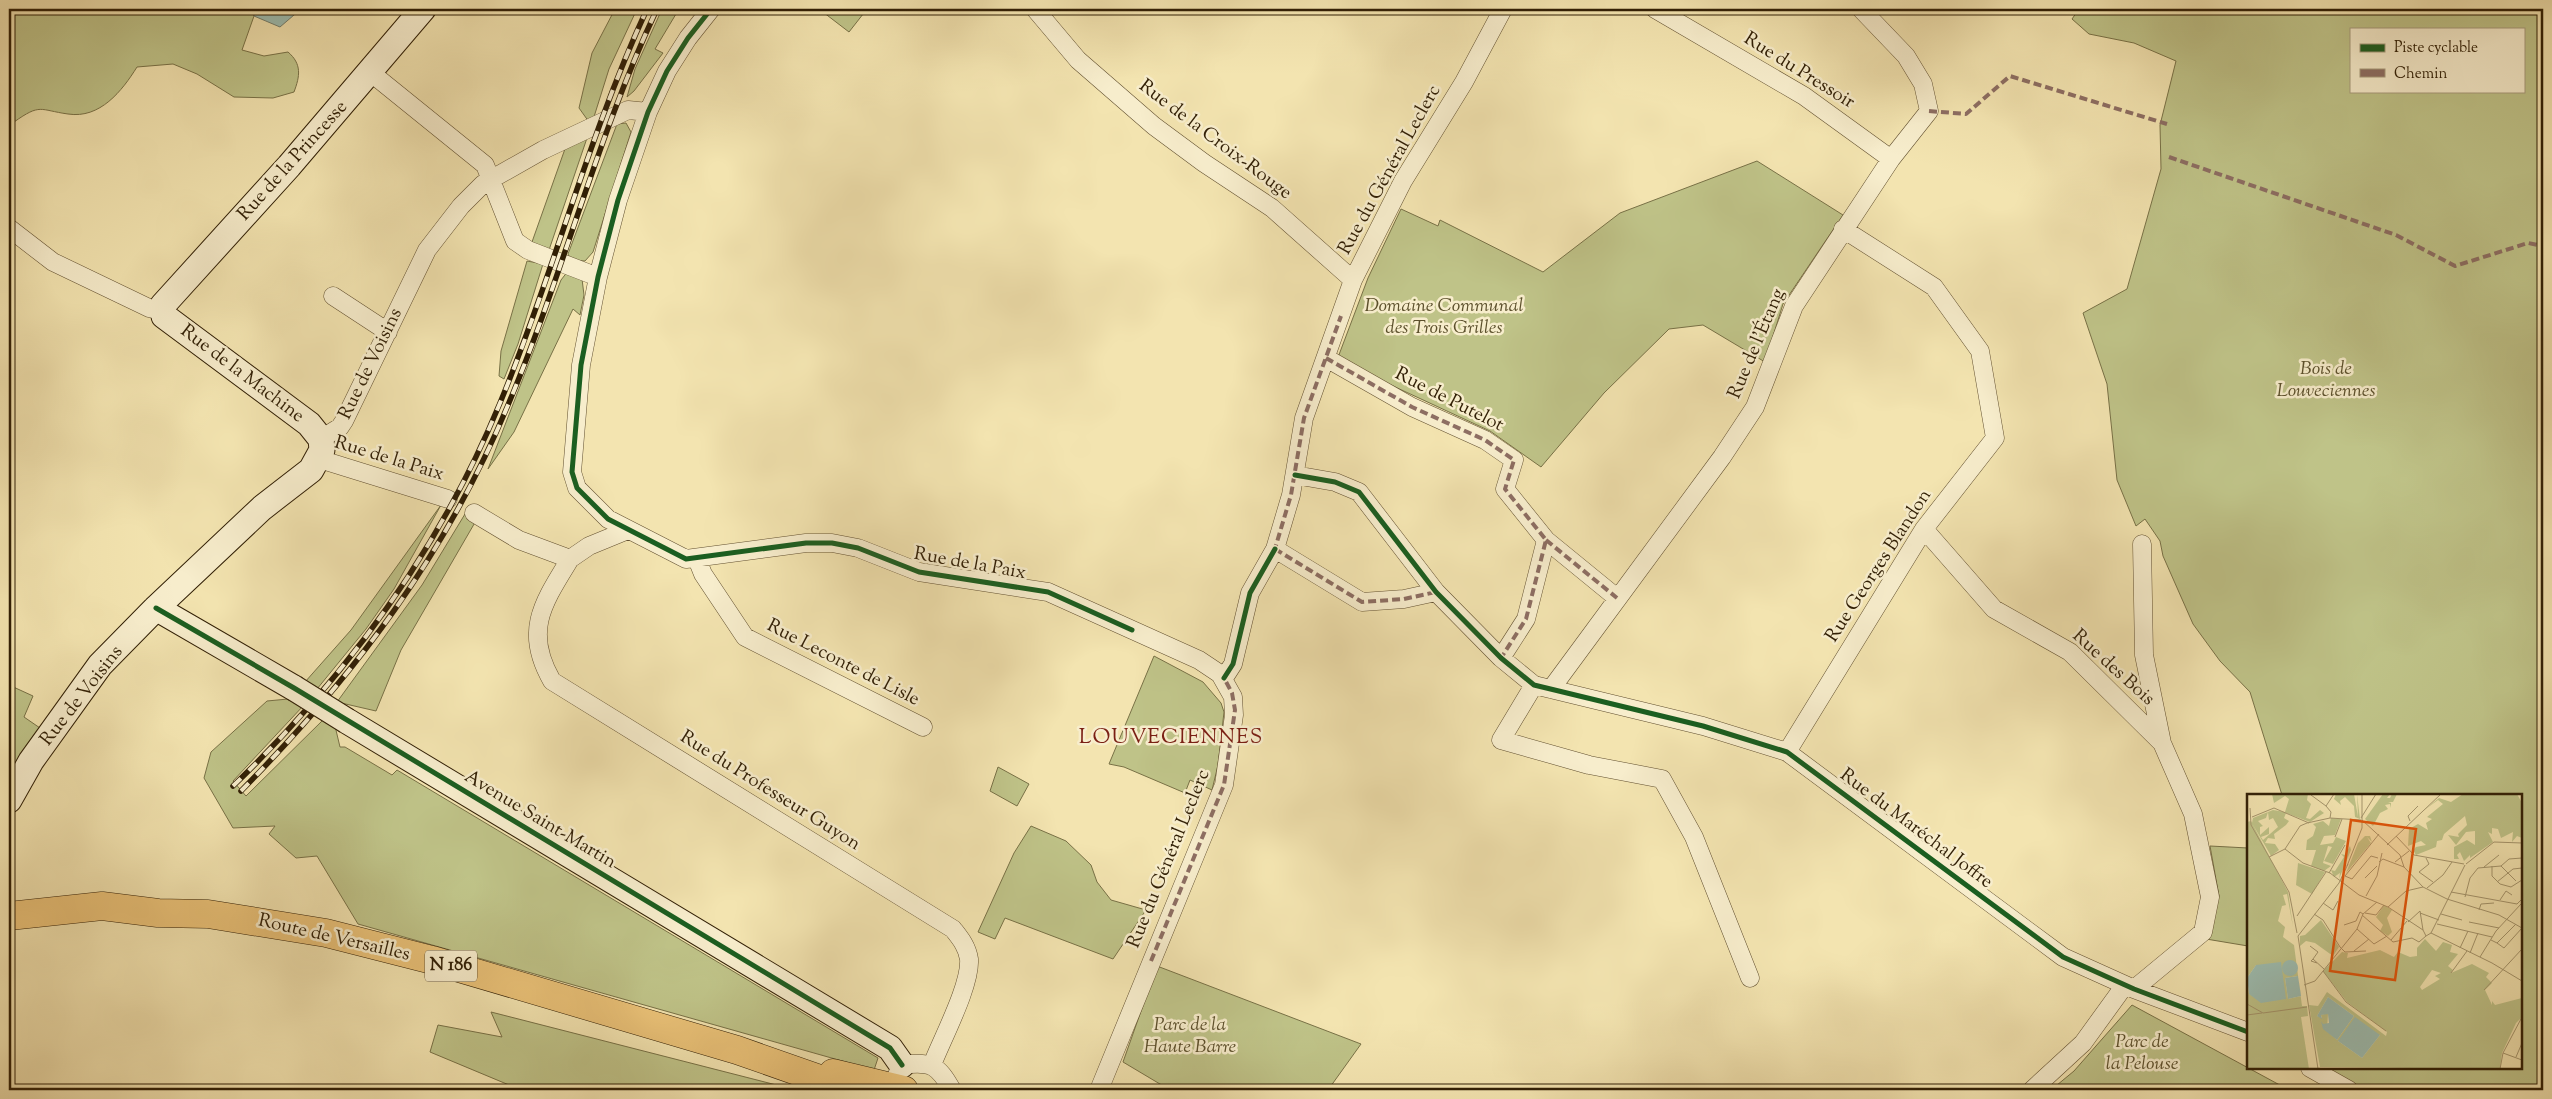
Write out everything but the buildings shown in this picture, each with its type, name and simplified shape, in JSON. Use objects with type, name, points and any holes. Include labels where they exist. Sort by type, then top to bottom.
[{"type":"main road","name":"Route de Versailles","points":[[9,916],[102,906],[158,913],[208,914],[326,933],[432,960],[737,1050],[851,1090]]},
{"type":"main road","name":"Route de Versailles","points":[[9,930],[158,913]]},
{"type":"main road","name":"Route de Versailles","points":[[737,1050],[899,1083]]},
{"type":"street","name":"Rue de la Princesse","points":[[162,311],[163,305],[370,72],[423,9]]},
{"type":"street","points":[[648,112],[670,66],[710,9]]},
{"type":"street","name":"Rue de la Croix-Rouge","points":[[1035,9],[1078,60],[1154,126],[1204,163],[1272,208],[1353,280]]},
{"type":"street","name":"Rue du Général Leclerc","points":[[1099,1090],[1224,785],[1235,710],[1232,693],[1224,678],[1233,664],[1240,628],[1250,593],[1275,549],[1295,475],[1304,418],[1353,280],[1404,181],[1464,82],[1502,9]]},
{"type":"street","name":"Rue du Pressoir","points":[[1655,9],[1804,96],[1891,159]]},
{"type":"street","name":"Rue de l'Étang","points":[[1750,978],[1694,837],[1662,779],[1589,765],[1502,740],[1617,598],[1722,457],[1755,407],[1790,313],[1843,229],[1891,159],[1929,111],[1923,84],[1906,56],[1861,9]]},
{"type":"street","points":[[370,72],[485,165],[492,178],[516,241],[528,250],[598,277]]},
{"type":"street","name":"Rue de Voisins","points":[[9,800],[31,761],[100,665],[156,608],[262,508],[311,470],[320,449],[340,428],[344,421],[428,250],[461,206],[492,178],[543,150],[628,110],[648,112]]},
{"type":"street","name":"Rue de la Paix","points":[[648,112],[618,200],[598,277],[581,365],[572,472],[577,488],[608,518],[673,554],[686,559],[806,543],[832,543],[858,548],[919,572],[1048,592],[1203,662],[1224,678]]},
{"type":"street","points":[[9,228],[43,255],[149,308],[162,311]]},
{"type":"street","name":"Rue Georges Blandon","points":[[1787,752],[1924,529],[1995,438],[1980,351],[1934,287],[1843,229]]},
{"type":"street","points":[[333,296],[388,332]]},
{"type":"street","name":"Rue de la Machine","points":[[162,311],[164,316],[309,424],[320,449]]},
{"type":"street","name":"Rue de Putelot","points":[[1326,358],[1412,407],[1485,440],[1514,460],[1505,489],[1546,540]]},
{"type":"street","name":"Rue de la Paix","points":[[320,449],[448,499]]},
{"type":"street","points":[[1295,475],[1335,482],[1359,492],[1436,592],[1501,658],[1543,687]]},
{"type":"street","points":[[474,513],[520,540],[570,559],[590,546],[628,530]]},
{"type":"street","name":"Rue des Bois","points":[[1924,529],[1994,609],[2070,652],[2162,743]]},
{"type":"street","points":[[1501,658],[1526,618],[1546,540],[1617,598]]},
{"type":"street","points":[[2032,1090],[2084,1043],[2130,987],[2203,932],[2210,897],[2193,814],[2162,743],[2144,656],[2142,544]]},
{"type":"street","points":[[1275,549],[1362,602],[1404,599],[1436,592]]},
{"type":"street","name":"Rue du Professeur Guyon","points":[[570,559],[550,591],[540,615],[537,646],[543,666],[552,681],[953,928],[964,943],[969,959],[966,981],[932,1065]]},
{"type":"street","name":"Rue Leconte de Lisle","points":[[697,559],[703,574],[745,637],[924,727]]},
{"type":"street","name":"Avenue Saint-Martin","points":[[156,608],[294,688],[890,1048],[899,1083]]},
{"type":"street","name":"Rue du Maréchal Joffre","points":[[1543,687],[1703,726],[1787,752],[2063,957],[2130,987],[2247,1032]]},
{"type":"street","points":[[899,1083],[932,1065],[944,1074],[952,1090]]},
{"type":"street","points":[[2312,1069],[2349,1090]]},
{"type":"green space","points":[[9,9],[253,9],[254,16],[242,50],[264,56],[288,52],[298,66],[298,81],[294,92],[273,98],[234,97],[197,74],[173,64],[137,67],[117,94],[100,108],[80,114],[40,109],[30,112],[14,122],[9,116]]},
{"type":"green space","points":[[615,9],[637,9],[609,69],[593,120],[589,122],[579,108],[592,53]]},
{"type":"green space","points":[[662,9],[679,9],[655,49],[663,53],[634,91],[627,97],[635,69]]},
{"type":"green space","points":[[819,9],[867,9],[849,32]]},
{"type":"green space","name":"Bois de Louveciennes","points":[[2079,9],[2543,9],[2543,1090],[2355,1090],[2318,1069],[2522,1069],[2522,794],[2282,794],[2250,692],[2220,661],[2193,624],[2163,556],[2160,541],[2145,519],[2136,526],[2117,480],[2107,384],[2083,313],[2127,289],[2161,169],[2160,125],[2176,61],[2134,43],[2089,34],[2072,19]]},
{"type":"green space","points":[[626,123],[631,132],[593,252],[585,261],[571,260],[568,254],[617,124]]},
{"type":"green space","points":[[587,138],[549,250],[532,242],[566,146]]},
{"type":"green space","name":"Domaine Communal des Trois Grilles","points":[[1757,161],[1843,215],[1783,304],[1765,362],[1703,325],[1669,329],[1604,393],[1541,467],[1490,431],[1337,360],[1368,278],[1401,209],[1438,226],[1440,220],[1543,272],[1620,213]]},
{"type":"green space","points":[[527,261],[543,264],[518,344],[504,379],[499,376],[501,351]]},
{"type":"green space","points":[[568,271],[582,279],[584,295],[580,315],[573,309],[514,432],[488,469],[561,280]]},
{"type":"green space","points":[[441,505],[394,589],[366,629],[317,689],[305,682],[351,630]]},
{"type":"green space","points":[[465,514],[477,519],[401,650],[376,711],[337,702],[422,585]]},
{"type":"green space","points":[[1154,656],[1203,682],[1221,703],[1224,712],[1218,765],[1212,790],[1190,780],[1185,793],[1124,767],[1109,764]]},
{"type":"green space","points":[[9,685],[33,696],[24,717],[40,728],[9,775]]},
{"type":"green space","points":[[288,699],[304,705],[233,781],[246,796],[324,719],[335,726],[340,747],[345,747],[392,775],[397,770],[878,1058],[874,1070],[358,924],[317,856],[296,858],[269,834],[275,826],[233,828],[204,778],[211,752],[267,701]]},
{"type":"green space","points":[[998,767],[1029,784],[1017,806],[990,791]]},
{"type":"green space","points":[[1031,826],[1066,841],[1091,865],[1097,882],[1111,900],[1146,910],[1113,959],[1005,918],[995,939],[978,932],[1014,853]]},
{"type":"green space","points":[[2210,846],[2247,848],[2247,946],[2206,939],[2219,896]]},
{"type":"green space","name":"Parc de la Haute Barre","points":[[1157,966],[1361,1044],[1328,1090],[1170,1090],[1123,1062]]},
{"type":"green space","name":"Parc de la Pelouse","points":[[2132,1005],[2247,1067],[2247,1069],[2289,1090],[2051,1090],[2074,1071]]},
{"type":"green space","points":[[491,1012],[796,1090],[521,1090],[430,1052],[438,1025],[502,1037]]},
{"type":"water","points":[[253,9],[301,9],[280,27],[254,16]]},
{"type":"railway","points":[[233,786],[314,701],[351,655],[419,560],[449,509],[476,457],[500,403],[607,106],[647,9]]},
{"type":"railway","points":[[241,791],[322,703],[359,658],[394,611],[426,563],[456,512],[483,460],[528,356],[616,106],[657,9]]},
{"type":"marked path","points":[[1929,111],[1966,114],[2010,76],[2167,124]]},
{"type":"marked path","points":[[2169,157],[2396,235],[2455,266],[2528,243],[2543,246]]},
{"type":"marked path","points":[[1274,552],[1291,495],[1304,418],[1341,316]]},
{"type":"marked path","points":[[1326,358],[1412,407],[1485,440],[1514,460],[1505,489],[1546,540],[1526,619],[1501,658]]},
{"type":"marked path","points":[[1546,540],[1617,598]]},
{"type":"marked path","points":[[1275,549],[1362,602],[1404,599],[1436,592]]},
{"type":"marked path","points":[[1151,961],[1224,785],[1235,710],[1232,693],[1224,678],[1226,674]]},
{"type":"cycle path","points":[[711,9],[688,38],[667,71],[648,112],[618,200],[598,277],[581,365],[572,472],[577,488],[608,519],[686,559],[806,543],[832,543],[858,548],[919,572],[1048,592],[1132,630]]},
{"type":"cycle path","points":[[1295,475],[1335,482],[1359,492],[1436,592],[1501,658],[1534,685],[1703,726],[1787,752],[2063,957],[2134,989],[2247,1032]]},
{"type":"cycle path","points":[[1224,678],[1233,664],[1250,593],[1275,549]]},
{"type":"cycle path","points":[[156,608],[294,688],[890,1048],[902,1065]]},
{"type":"district","name":"LOUVECIENNES","points":[[1171,738]]}]
